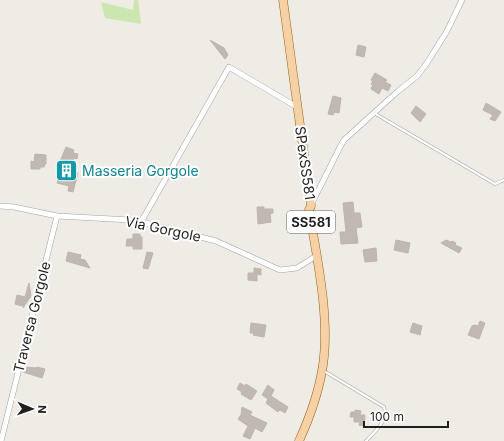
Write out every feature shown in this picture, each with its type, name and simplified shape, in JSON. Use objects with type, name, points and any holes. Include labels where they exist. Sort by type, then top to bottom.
[{"type":"main road","name":"SPexSS581","points":[[283,0],[311,206],[309,210],[321,287],[325,329],[322,370],[318,392],[299,441]]},
{"type":"street","points":[[309,210],[344,140],[417,76],[427,63],[447,30],[462,0]]},
{"type":"street","points":[[141,222],[229,67],[297,106]]},
{"type":"street","name":"Via Gorgole","points":[[0,206],[14,207],[57,216],[131,220],[141,222],[216,241],[280,270],[297,268],[316,256]]},
{"type":"street","name":"Traversa Gorgole","points":[[1,441],[57,216]]},
{"type":"lane","points":[[374,113],[495,184],[504,180]]},
{"type":"lane","points":[[322,370],[384,407],[386,413],[380,426],[366,441]]},
{"type":"green space","points":[[134,0],[138,0],[141,24],[105,18],[101,2],[133,10]]},
{"type":"building","points":[[210,40],[224,48],[228,55],[225,59]]},
{"type":"building","points":[[358,45],[366,47],[364,57],[356,55]]},
{"type":"building","points":[[375,73],[387,80],[385,82],[391,85],[388,91],[382,88],[379,94],[371,89],[373,85],[371,84],[373,81],[371,80]]},
{"type":"building","points":[[333,96],[341,98],[339,113],[334,112],[333,115],[328,114]]},
{"type":"building","points":[[486,103],[501,112],[495,121],[490,119],[493,115],[483,110]]},
{"type":"building","points":[[416,106],[426,114],[420,122],[411,113]]},
{"type":"building","name":"Masseria Gorgole","points":[[66,147],[74,150],[73,153],[78,154],[77,159],[74,158],[69,170],[78,173],[73,192],[68,191],[69,186],[57,183],[63,165],[59,164]]},
{"type":"building","points":[[35,154],[46,155],[46,164],[44,167],[40,167],[40,169],[31,169],[31,161],[34,162]]},
{"type":"building","points":[[353,202],[354,213],[360,213],[362,227],[356,228],[358,243],[341,244],[340,232],[346,232],[343,203]]},
{"type":"building","points":[[257,207],[273,209],[273,213],[270,214],[271,222],[258,224]]},
{"type":"building","points":[[133,234],[140,234],[140,237],[142,237],[142,249],[133,249],[133,246],[126,246],[127,239],[133,239]]},
{"type":"building","points":[[396,240],[410,243],[408,253],[394,250]]},
{"type":"building","points":[[446,240],[456,243],[455,245],[462,248],[459,253],[441,243]]},
{"type":"building","points":[[376,248],[377,261],[365,262],[363,250]]},
{"type":"building","points":[[68,252],[81,255],[80,259],[85,260],[90,268],[66,261]]},
{"type":"building","points":[[147,252],[153,253],[148,269],[143,268]]},
{"type":"building","points":[[254,268],[261,269],[261,275],[257,274],[257,281],[248,280],[248,273],[254,273]]},
{"type":"building","points":[[29,283],[31,296],[23,308],[24,304],[22,306],[15,304],[17,295],[25,297]]},
{"type":"building","points":[[480,321],[485,323],[479,339],[468,335],[472,326],[478,326]]},
{"type":"building","points":[[251,323],[266,325],[264,337],[250,333]]},
{"type":"building","points":[[413,323],[422,326],[420,335],[410,332]]},
{"type":"building","points":[[25,367],[45,369],[42,378],[23,372]]},
{"type":"building","points":[[240,383],[245,386],[246,384],[257,391],[251,400],[241,394],[242,392],[237,389]]},
{"type":"building","points":[[268,385],[274,390],[271,396],[288,407],[285,413],[280,410],[278,412],[266,403],[268,399],[262,395]]},
{"type":"building","points":[[242,407],[252,412],[250,415],[267,423],[262,432],[255,428],[250,439],[243,436],[248,426],[238,419],[241,415]]},
{"type":"building","points":[[355,410],[361,411],[360,415],[365,415],[364,426],[359,425],[360,422],[354,422],[354,417],[350,417],[351,412],[355,412]]},
{"type":"place","name":"Masseria Gorgole","points":[[67,171]]}]
